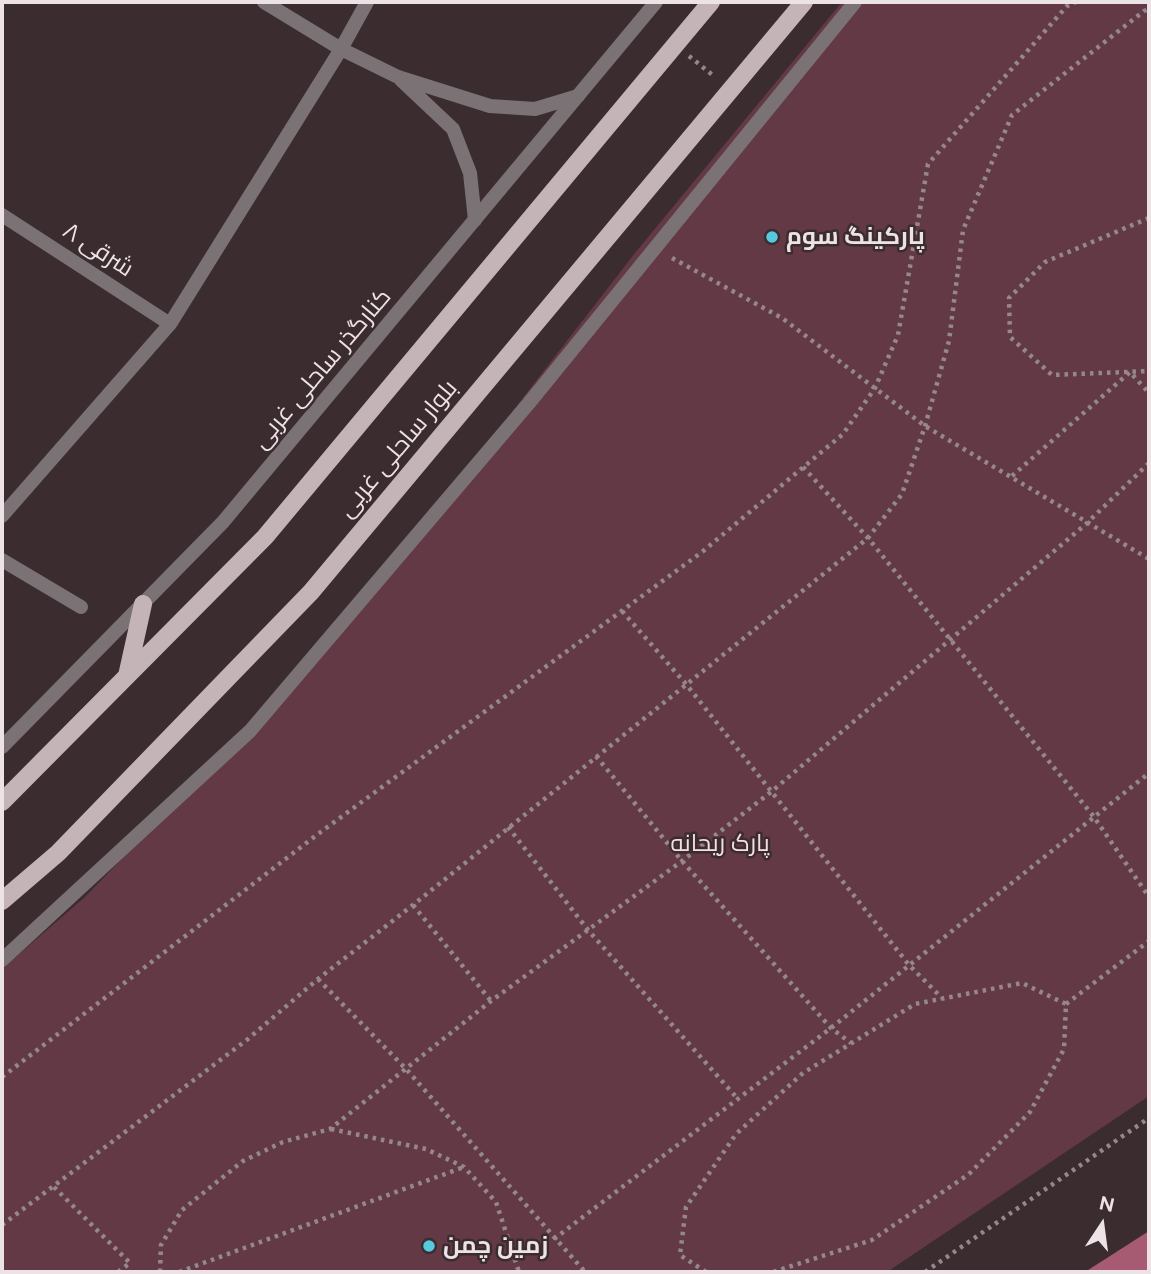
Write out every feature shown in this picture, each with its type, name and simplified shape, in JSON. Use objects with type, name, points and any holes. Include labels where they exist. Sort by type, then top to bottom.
[{"type":"main road","name":"بلوار ساحلی غربی","points":[[2,802],[265,537],[711,2]]},
{"type":"main road","name":"بلوار ساحلی غربی","points":[[2,901],[58,853],[311,592],[804,2]]},
{"type":"main road","points":[[126,677],[142,604]]},
{"type":"street","points":[[264,2],[341,49],[398,77],[490,106],[535,109],[578,96]]},
{"type":"street","points":[[2,516],[170,324],[341,49],[367,2]]},
{"type":"street","name":"کنارگذر ساحلی غربی","points":[[2,747],[223,522],[656,2]]},
{"type":"street","points":[[2,960],[250,731],[511,424],[855,2]]},
{"type":"street","points":[[398,77],[453,129],[470,173],[475,220]]},
{"type":"street","name":"۸ شرقی","points":[[2,215],[170,324]]},
{"type":"street","points":[[2,560],[81,607]]},
{"type":"path","points":[[2,1077],[318,834],[702,552],[843,434],[875,388],[898,335],[929,164],[1067,6],[1076,2]]},
{"type":"path","points":[[2,1225],[248,1039],[318,979],[868,538],[902,494],[949,341],[963,230],[1012,115],[1149,9]]},
{"type":"path","points":[[675,45],[731,90]]},
{"type":"path","points":[[1149,218],[1045,262],[1009,298],[1010,337],[1052,375],[1149,371]]},
{"type":"path","points":[[654,248],[782,318],[925,426],[1149,559]]},
{"type":"path","points":[[1012,477],[1130,372]]},
{"type":"path","points":[[1130,372],[1149,394]]},
{"type":"path","points":[[160,1272],[161,1245],[183,1210],[243,1161],[283,1142],[330,1129],[491,1001],[682,862],[771,792],[1086,524],[1149,463]]},
{"type":"path","points":[[803,467],[868,538],[1094,817],[1149,897]]},
{"type":"path","points":[[622,611],[686,684],[909,965],[942,999]]},
{"type":"path","points":[[596,756],[682,862],[831,1028],[851,1043]]},
{"type":"path","points":[[554,1239],[831,1028],[1149,773]]},
{"type":"path","points":[[508,827],[588,930],[737,1098]]},
{"type":"path","points":[[413,905],[491,1001]]},
{"type":"path","points":[[1066,1004],[1149,941]]},
{"type":"path","points":[[318,979],[407,1070],[585,1272]]},
{"type":"path","points":[[706,1272],[680,1255],[686,1207],[736,1133],[803,1073],[915,1004],[1022,984],[1066,1004]]},
{"type":"path","points":[[773,1272],[872,1240],[969,1174],[1030,1112],[1064,1049],[1066,1004]]},
{"type":"path","points":[[925,1272],[1149,1118]]},
{"type":"path","points":[[330,1129],[426,1149],[464,1167],[496,1202],[519,1272]]},
{"type":"path","points":[[179,1272],[464,1167]]},
{"type":"path","points":[[54,1187],[130,1263],[118,1272]]},
{"type":"green space","name":"پارک ریحانه","points":[[842,2],[1149,2],[1149,1096],[887,1272],[2,1272],[2,969],[86,896],[344,629],[635,253]]},
{"type":"shaded area","points":[[1149,1231],[1149,1272],[1085,1272]]},
{"type":"place","name":"پارکینگ سوم","points":[[772,237]]},
{"type":"place","name":"زمین چمن","points":[[429,1246]]}]
